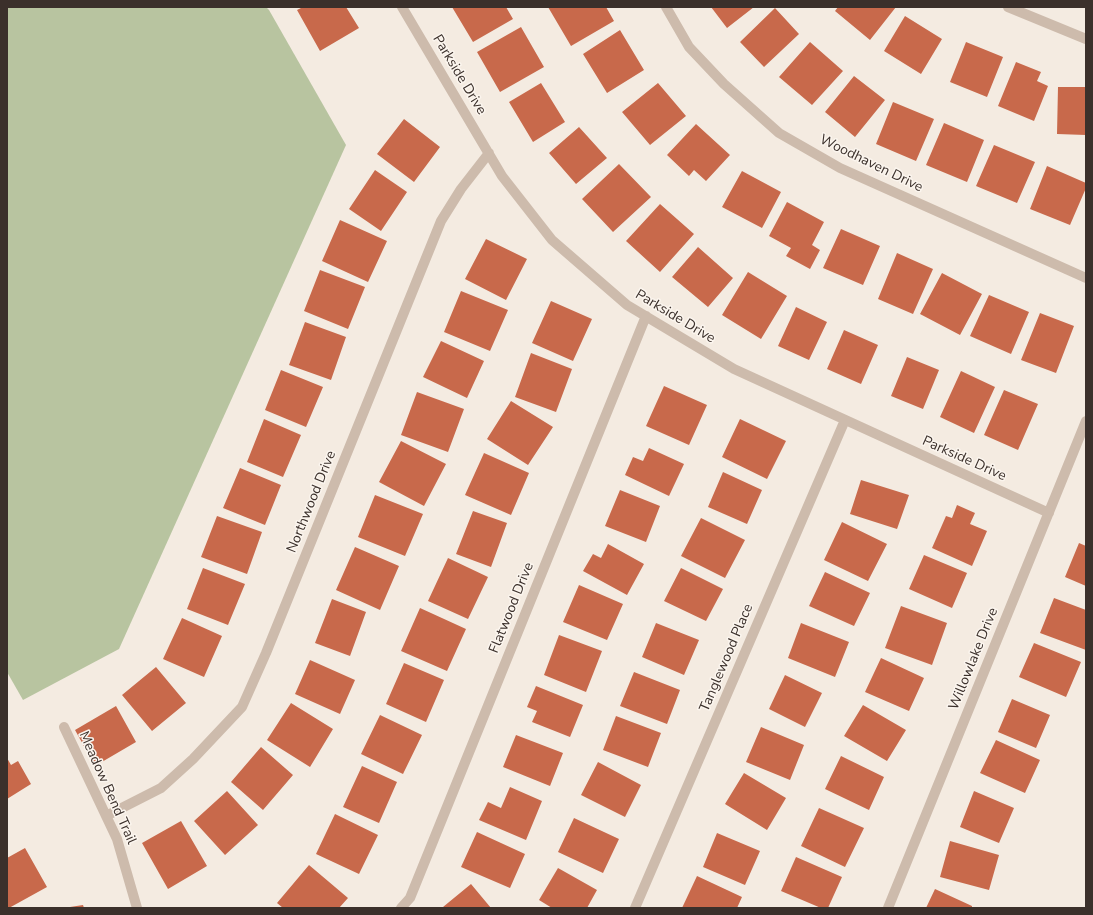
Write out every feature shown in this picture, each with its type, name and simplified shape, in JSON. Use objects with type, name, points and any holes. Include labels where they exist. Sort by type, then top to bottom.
[{"type":"street","name":"Parkside Drive","points":[[402,7],[502,176],[552,240],[626,304],[734,369],[1049,513]]},
{"type":"street","name":"Woodhaven Drive","points":[[666,7],[690,47],[724,84],[779,133],[840,168],[1086,278]]},
{"type":"street","points":[[1008,7],[1086,39]]},
{"type":"street","name":"Northwood Drive","points":[[106,816],[161,788],[193,759],[242,707],[269,646],[440,221],[461,189],[489,153]]},
{"type":"street","name":"Flatwood Drive","points":[[401,908],[410,898],[646,316]]},
{"type":"street","name":"Tanglewood Place","points":[[634,908],[845,420]]},
{"type":"street","name":"Willowlake Drive","points":[[888,908],[1086,421]]},
{"type":"street","name":"Meadow Bend Trail","points":[[64,727],[117,839],[137,908]]},
{"type":"green space","points":[[7,7],[266,7],[346,145],[119,649],[23,700],[7,672]]},
{"type":"building","points":[[303,7],[346,7],[359,28],[320,51],[297,10]]},
{"type":"building","points":[[452,7],[506,7],[513,19],[473,42]]},
{"type":"building","points":[[548,7],[606,7],[614,21],[571,46]]},
{"type":"building","points":[[711,7],[754,7],[727,28]]},
{"type":"building","points":[[838,7],[896,7],[870,40],[835,11]]},
{"type":"building","points":[[775,8],[799,34],[764,67],[740,42]]},
{"type":"building","points":[[905,16],[942,39],[921,74],[884,51]]},
{"type":"building","points":[[521,27],[544,67],[500,92],[477,52]]},
{"type":"building","points":[[620,30],[644,70],[607,93],[583,54]]},
{"type":"building","points":[[810,42],[843,71],[812,105],[779,77]]},
{"type":"building","points":[[966,42],[1003,57],[987,97],[950,82]]},
{"type":"building","points":[[1016,62],[1041,72],[1037,81],[1048,86],[1034,121],[998,106]]},
{"type":"building","points":[[854,76],[885,100],[855,137],[825,112]]},
{"type":"building","points":[[541,83],[565,122],[533,142],[509,102]]},
{"type":"building","points":[[658,83],[686,116],[650,145],[622,112]]},
{"type":"building","points":[[1058,87],[1085,87],[1086,135],[1057,134]]},
{"type":"building","points":[[893,102],[934,119],[916,161],[876,144]]},
{"type":"building","points":[[404,119],[440,147],[414,182],[377,154]]},
{"type":"building","points":[[944,123],[984,140],[967,182],[926,165]]},
{"type":"building","points":[[696,124],[730,155],[706,181],[694,170],[689,176],[667,155]]},
{"type":"building","points":[[579,127],[607,158],[576,184],[549,153]]},
{"type":"building","points":[[994,145],[1035,162],[1017,203],[976,186]]},
{"type":"building","points":[[619,164],[651,197],[613,232],[582,199]]},
{"type":"building","points":[[1047,166],[1086,183],[1086,188],[1070,225],[1030,209]]},
{"type":"building","points":[[375,170],[407,192],[381,231],[349,209]]},
{"type":"building","points":[[742,171],[781,192],[762,228],[722,207]]},
{"type":"building","points":[[787,202],[824,222],[812,245],[820,250],[810,269],[786,256],[791,248],[769,236]]},
{"type":"building","points":[[660,204],[694,234],[660,272],[626,241]]},
{"type":"building","points":[[340,220],[387,241],[368,282],[322,261]]},
{"type":"building","points":[[841,229],[880,246],[863,285],[823,268]]},
{"type":"building","points":[[486,239],[527,259],[506,300],[465,279]]},
{"type":"building","points":[[698,247],[733,278],[708,307],[672,277]]},
{"type":"building","points":[[897,253],[933,269],[913,314],[878,299]]},
{"type":"building","points":[[320,270],[365,287],[348,329],[304,311]]},
{"type":"building","points":[[748,272],[787,296],[761,339],[722,315]]},
{"type":"building","points":[[942,273],[982,294],[960,335],[920,314]]},
{"type":"building","points":[[461,291],[508,310],[490,351],[444,332]]},
{"type":"building","points":[[989,295],[1029,312],[1011,354],[970,336]]},
{"type":"building","points":[[551,301],[592,319],[573,361],[532,343]]},
{"type":"building","points":[[796,307],[827,322],[809,360],[778,346]]},
{"type":"building","points":[[1040,313],[1074,326],[1056,373],[1021,360]]},
{"type":"building","points":[[305,322],[346,337],[331,380],[289,365]]},
{"type":"building","points":[[844,330],[878,345],[861,384],[827,369]]},
{"type":"building","points":[[441,341],[484,361],[467,398],[423,377]]},
{"type":"building","points":[[531,353],[572,369],[556,412],[515,397]]},
{"type":"building","points":[[907,357],[939,370],[923,409],[891,396]]},
{"type":"building","points":[[281,370],[323,387],[306,427],[265,410]]},
{"type":"building","points":[[961,371],[995,387],[974,433],[940,417]]},
{"type":"building","points":[[664,386],[707,405],[689,445],[646,426]]},
{"type":"building","points":[[1004,390],[1038,404],[1018,450],[984,435]]},
{"type":"building","points":[[417,392],[464,409],[448,452],[401,435]]},
{"type":"building","points":[[511,401],[553,427],[528,465],[487,439]]},
{"type":"building","points":[[264,419],[301,435],[283,477],[247,462]]},
{"type":"building","points":[[740,419],[786,441],[767,479],[722,457]]},
{"type":"building","points":[[401,441],[446,464],[424,506],[379,482]]},
{"type":"building","points":[[649,448],[684,464],[669,496],[625,475],[633,457],[643,461]]},
{"type":"building","points":[[484,453],[529,473],[511,515],[465,495]]},
{"type":"building","points":[[240,468],[281,485],[265,525],[223,508]]},
{"type":"building","points":[[723,472],[762,490],[747,524],[708,507]]},
{"type":"building","points":[[861,480],[909,495],[897,529],[850,514]]},
{"type":"building","points":[[620,490],[660,506],[646,542],[605,526]]},
{"type":"building","points":[[375,495],[423,514],[405,556],[358,537]]},
{"type":"building","points":[[957,505],[975,513],[970,524],[987,531],[972,566],[932,548],[946,516],[952,518]]},
{"type":"building","points":[[473,511],[507,523],[491,567],[456,554]]},
{"type":"building","points":[[217,516],[262,532],[247,574],[201,557]]},
{"type":"building","points":[[701,518],[745,540],[725,578],[681,556]]},
{"type":"building","points":[[842,522],[887,544],[868,581],[824,560]]},
{"type":"building","points":[[1079,543],[1086,546],[1086,586],[1065,577]]},
{"type":"building","points":[[608,544],[644,564],[627,595],[583,571],[593,554],[601,558]]},
{"type":"building","points":[[355,547],[399,566],[380,610],[336,590]]},
{"type":"building","points":[[924,555],[967,573],[952,608],[909,589]]},
{"type":"building","points":[[448,558],[488,577],[468,619],[428,601]]},
{"type":"building","points":[[203,568],[245,584],[228,625],[187,609]]},
{"type":"building","points":[[681,568],[723,589],[706,621],[664,601]]},
{"type":"building","points":[[825,572],[870,593],[854,626],[809,606]]},
{"type":"building","points":[[579,585],[623,604],[607,640],[563,622]]},
{"type":"building","points":[[1054,598],[1086,610],[1086,650],[1040,633]]},
{"type":"building","points":[[332,599],[366,612],[350,656],[315,643]]},
{"type":"building","points":[[901,606],[947,623],[932,665],[885,648]]},
{"type":"building","points":[[420,608],[466,629],[447,671],[401,651]]},
{"type":"building","points":[[182,618],[222,636],[204,677],[163,659]]},
{"type":"building","points":[[656,623],[699,640],[684,675],[642,657]]},
{"type":"building","points":[[801,623],[849,642],[835,677],[788,658]]},
{"type":"building","points":[[559,635],[602,651],[586,692],[544,675]]},
{"type":"building","points":[[1034,643],[1081,662],[1066,697],[1019,677]]},
{"type":"building","points":[[881,658],[924,678],[909,711],[865,692]]},
{"type":"building","points":[[310,660],[355,680],[340,714],[295,694]]},
{"type":"building","points":[[404,663],[444,680],[426,722],[386,704]]},
{"type":"building","points":[[156,667],[186,703],[152,731],[122,695]]},
{"type":"building","points":[[634,672],[680,690],[667,724],[620,706]]},
{"type":"building","points":[[785,675],[822,693],[805,727],[769,709]]},
{"type":"building","points":[[536,686],[583,705],[570,737],[532,722],[537,711],[527,707]]},
{"type":"building","points":[[1012,699],[1050,715],[1036,748],[998,732]]},
{"type":"building","points":[[291,703],[333,729],[310,767],[267,740]]},
{"type":"building","points":[[863,705],[906,730],[887,761],[844,736]]},
{"type":"building","points":[[116,706],[136,742],[95,766],[75,730]]},
{"type":"building","points":[[380,715],[422,735],[403,774],[361,754]]},
{"type":"building","points":[[616,716],[661,733],[648,767],[603,750]]},
{"type":"building","points":[[761,727],[804,745],[790,780],[746,762]]},
{"type":"building","points":[[516,735],[563,753],[550,786],[503,767]]},
{"type":"building","points":[[996,740],[1040,760],[1025,793],[980,773]]},
{"type":"building","points":[[261,747],[293,775],[263,810],[231,782]]},
{"type":"building","points":[[841,756],[884,777],[869,810],[825,789]]},
{"type":"building","points":[[7,758],[11,765],[18,761],[31,784],[7,799]]},
{"type":"building","points":[[598,762],[641,785],[625,817],[581,795]]},
{"type":"building","points":[[362,766],[397,782],[379,823],[343,807]]},
{"type":"building","points":[[744,773],[786,798],[767,830],[725,804]]},
{"type":"building","points":[[510,787],[542,801],[526,840],[479,820],[488,802],[501,808]]},
{"type":"building","points":[[227,791],[258,825],[225,855],[194,821]]},
{"type":"building","points":[[974,791],[1014,808],[999,843],[960,827]]},
{"type":"building","points":[[819,808],[864,828],[845,867],[801,846]]},
{"type":"building","points":[[335,814],[378,835],[359,874],[316,854]]},
{"type":"building","points":[[574,818],[619,839],[603,873],[558,852]]},
{"type":"building","points":[[181,821],[207,866],[168,889],[142,843]]},
{"type":"building","points":[[477,832],[525,854],[510,888],[461,867]]},
{"type":"building","points":[[717,833],[760,851],[745,885],[703,867]]},
{"type":"building","points":[[950,841],[999,855],[989,890],[940,877]]},
{"type":"building","points":[[25,848],[47,887],[7,908],[7,858]]},
{"type":"building","points":[[796,857],[842,877],[828,908],[821,908],[781,891]]},
{"type":"building","points":[[309,865],[348,898],[339,908],[283,908],[277,903]]},
{"type":"building","points":[[558,868],[597,890],[587,908],[552,908],[539,900]]},
{"type":"building","points":[[697,876],[742,897],[737,908],[682,908]]},
{"type":"building","points":[[471,884],[491,908],[443,907]]},
{"type":"building","points":[[935,889],[972,906],[972,908],[926,908]]},
{"type":"building","points":[[83,905],[84,908],[70,908],[70,907]]}]
